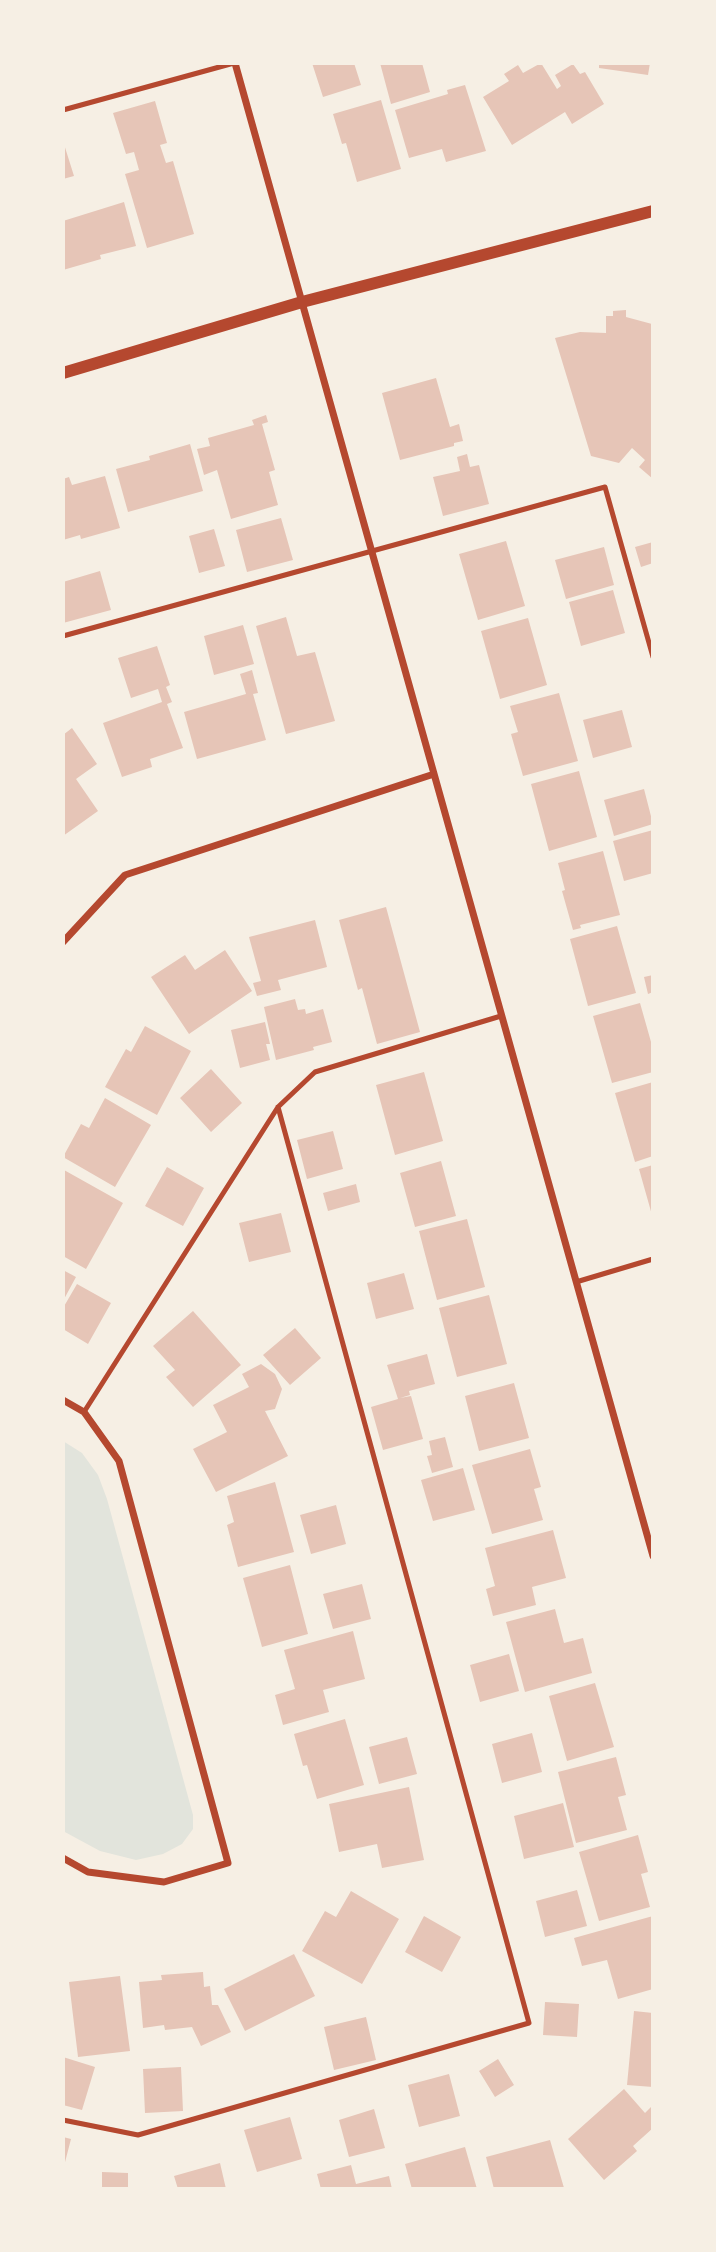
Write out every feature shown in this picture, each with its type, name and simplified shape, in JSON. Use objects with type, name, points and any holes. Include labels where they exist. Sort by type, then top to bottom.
[{"type":"street","points":[[234,63],[653,1556]]},
{"type":"street","points":[[63,373],[302,302],[653,211]]},
{"type":"street","points":[[63,942],[125,875],[434,774]]},
{"type":"street","points":[[63,1400],[84,1412],[118,1461],[228,1863],[164,1882],[88,1872],[63,1858]]},
{"type":"lane","points":[[63,110],[234,63]]},
{"type":"lane","points":[[63,636],[605,487],[653,657]]},
{"type":"lane","points":[[84,1412],[278,1107],[315,1072],[502,1016]]},
{"type":"lane","points":[[63,2120],[138,2135],[529,2023],[278,1107]]},
{"type":"lane","points":[[576,1282],[653,1259]]},
{"type":"shaded area","points":[[63,1441],[82,1453],[98,1475],[107,1499],[193,1815],[193,1829],[182,1844],[163,1854],[136,1860],[100,1851],[63,1831]]},
{"type":"building","points":[[312,63],[354,63],[361,85],[323,97]]},
{"type":"building","points":[[380,63],[422,63],[430,92],[391,104]]},
{"type":"building","points":[[541,63],[557,89],[561,86],[555,75],[573,64],[580,74],[585,72],[604,104],[572,124],[565,112],[512,145],[483,97],[509,81],[504,74],[518,65],[523,73]]},
{"type":"building","points":[[599,63],[650,63],[648,75],[599,68]]},
{"type":"building","points":[[465,85],[486,151],[446,162],[442,149],[409,158],[395,110],[448,94],[447,90]]},
{"type":"building","points":[[381,100],[401,169],[357,182],[346,143],[342,144],[333,114]]},
{"type":"building","points":[[155,101],[167,143],[160,145],[166,163],[173,161],[194,234],[147,248],[125,174],[139,170],[134,152],[126,154],[113,113]]},
{"type":"building","points":[[63,141],[74,176],[63,179]]},
{"type":"building","points":[[124,202],[136,246],[100,255],[101,259],[63,270],[63,221]]},
{"type":"building","points":[[626,310],[626,317],[652,324],[653,479],[639,467],[645,460],[632,448],[619,463],[591,456],[555,338],[580,332],[606,333],[606,316],[613,316],[613,311]]},
{"type":"building","points":[[436,378],[450,427],[459,424],[463,441],[454,443],[454,446],[400,460],[382,393]]},
{"type":"building","points":[[266,415],[268,422],[262,424],[275,470],[269,472],[278,505],[231,519],[217,470],[204,475],[197,449],[210,446],[208,438],[254,425],[252,420]]},
{"type":"building","points":[[190,444],[203,491],[128,512],[116,469],[150,460],[149,456]]},
{"type":"building","points":[[467,454],[470,467],[479,465],[489,504],[443,516],[433,477],[460,471],[457,457]]},
{"type":"building","points":[[105,476],[120,528],[81,539],[80,535],[63,540],[63,479],[69,477],[72,485]]},
{"type":"building","points":[[281,518],[293,560],[247,572],[236,530]]},
{"type":"building","points":[[214,529],[225,566],[199,573],[189,536]]},
{"type":"building","points":[[506,541],[525,606],[478,620],[459,554]]},
{"type":"building","points":[[653,542],[653,563],[641,567],[635,547]]},
{"type":"building","points":[[604,547],[614,585],[566,599],[555,560]]},
{"type":"building","points":[[100,571],[111,610],[63,623],[63,582]]},
{"type":"building","points":[[613,590],[625,633],[581,646],[569,602]]},
{"type":"building","points":[[286,617],[297,656],[315,652],[335,721],[286,734],[256,626]]},
{"type":"building","points":[[528,618],[547,685],[500,699],[481,631]]},
{"type":"building","points":[[243,625],[254,664],[214,675],[204,636]]},
{"type":"building","points":[[157,646],[170,685],[166,687],[172,702],[167,704],[183,748],[150,759],[152,767],[122,777],[103,723],[162,702],[158,689],[131,698],[118,658]]},
{"type":"building","points":[[252,670],[258,693],[253,694],[266,740],[197,759],[184,712],[246,694],[240,674]]},
{"type":"building","points":[[559,693],[578,761],[523,776],[511,734],[518,732],[510,706]]},
{"type":"building","points":[[622,710],[632,747],[593,758],[583,720]]},
{"type":"building","points":[[72,728],[97,764],[76,779],[98,811],[63,836],[63,735]]},
{"type":"building","points":[[579,771],[597,837],[549,851],[531,784]]},
{"type":"building","points":[[644,789],[653,824],[614,836],[604,800]]},
{"type":"building","points":[[653,830],[653,873],[624,881],[613,841]]},
{"type":"building","points":[[603,851],[620,915],[580,925],[581,928],[573,930],[562,891],[565,890],[558,863]]},
{"type":"building","points":[[386,907],[420,1032],[377,1044],[362,988],[358,990],[339,920]]},
{"type":"building","points":[[315,920],[327,967],[278,980],[281,990],[257,996],[253,983],[261,981],[249,937]]},
{"type":"building","points":[[617,926],[636,993],[588,1006],[570,939]]},
{"type":"building","points":[[225,950],[252,991],[189,1034],[151,977],[185,955],[195,970]]},
{"type":"building","points":[[653,975],[653,992],[648,994],[644,977]]},
{"type":"building","points":[[295,999],[298,1010],[305,1009],[306,1014],[323,1009],[332,1042],[313,1047],[314,1050],[276,1060],[264,1007]]},
{"type":"building","points":[[640,1003],[653,1049],[653,1072],[612,1083],[593,1016]]},
{"type":"building","points":[[265,1022],[270,1060],[240,1068],[231,1030]]},
{"type":"building","points":[[145,1026],[191,1051],[157,1115],[105,1087],[126,1049],[131,1052]]},
{"type":"building","points":[[211,1069],[242,1103],[211,1132],[180,1098]]},
{"type":"building","points":[[424,1072],[443,1141],[395,1155],[376,1085]]},
{"type":"building","points":[[653,1082],[653,1156],[635,1162],[615,1093]]},
{"type":"building","points":[[105,1098],[151,1125],[115,1187],[63,1157],[81,1124],[89,1128]]},
{"type":"building","points":[[333,1131],[343,1169],[307,1179],[297,1140]]},
{"type":"building","points":[[441,1161],[456,1216],[415,1227],[400,1173]]},
{"type":"building","points":[[653,1165],[653,1215],[652,1215],[639,1169]]},
{"type":"building","points":[[167,1167],[204,1188],[183,1226],[145,1206]]},
{"type":"building","points":[[64,1170],[123,1203],[86,1269],[63,1256]]},
{"type":"building","points":[[356,1184],[360,1202],[328,1211],[323,1193]]},
{"type":"building","points":[[281,1213],[291,1252],[249,1262],[239,1223]]},
{"type":"building","points":[[467,1219],[485,1287],[437,1300],[419,1231]]},
{"type":"building","points":[[63,1270],[76,1277],[63,1301]]},
{"type":"building","points":[[404,1273],[414,1309],[376,1319],[367,1283]]},
{"type":"building","points":[[77,1284],[111,1303],[88,1344],[63,1329],[63,1308]]},
{"type":"building","points":[[489,1295],[507,1364],[457,1377],[439,1308]]},
{"type":"building","points":[[193,1311],[241,1365],[193,1407],[166,1377],[175,1370],[153,1346]]},
{"type":"building","points":[[295,1328],[321,1358],[290,1385],[263,1355]]},
{"type":"building","points":[[427,1354],[435,1384],[409,1391],[410,1395],[400,1398],[411,1396],[423,1439],[383,1450],[371,1407],[398,1399],[387,1365]]},
{"type":"building","points":[[261,1364],[275,1374],[282,1389],[275,1409],[265,1411],[288,1456],[216,1492],[193,1449],[227,1432],[213,1405],[249,1387],[242,1374]]},
{"type":"building","points":[[514,1383],[529,1438],[479,1451],[465,1396]]},
{"type":"building","points":[[445,1437],[453,1467],[432,1473],[427,1456],[432,1455],[429,1441]]},
{"type":"building","points":[[530,1449],[541,1487],[534,1489],[543,1520],[492,1534],[472,1465]]},
{"type":"building","points":[[463,1468],[475,1510],[433,1521],[421,1480]]},
{"type":"building","points":[[275,1482],[294,1552],[238,1567],[227,1525],[234,1522],[227,1496]]},
{"type":"building","points":[[336,1505],[346,1544],[311,1554],[300,1515]]},
{"type":"building","points":[[553,1530],[566,1578],[532,1587],[536,1605],[493,1616],[486,1589],[495,1586],[485,1548]]},
{"type":"building","points":[[290,1565],[308,1634],[262,1647],[243,1578]]},
{"type":"building","points":[[362,1584],[371,1619],[333,1629],[323,1594]]},
{"type":"building","points":[[555,1609],[564,1643],[583,1638],[592,1673],[525,1692],[506,1622]]},
{"type":"building","points":[[353,1631],[365,1679],[323,1690],[329,1712],[283,1725],[275,1695],[295,1689],[284,1650]]},
{"type":"building","points":[[509,1654],[519,1691],[480,1702],[470,1665]]},
{"type":"building","points":[[595,1683],[614,1747],[567,1761],[549,1696]]},
{"type":"building","points":[[345,1719],[364,1785],[317,1799],[307,1765],[303,1766],[294,1734]]},
{"type":"building","points":[[532,1733],[542,1772],[502,1783],[492,1744]]},
{"type":"building","points":[[407,1737],[417,1774],[379,1784],[369,1747]]},
{"type":"building","points":[[616,1757],[626,1795],[618,1797],[627,1830],[576,1843],[558,1772]]},
{"type":"building","points":[[409,1787],[424,1860],[382,1868],[377,1844],[339,1852],[329,1804]]},
{"type":"building","points":[[563,1803],[574,1847],[524,1859],[514,1816]]},
{"type":"building","points":[[638,1835],[648,1872],[641,1874],[650,1907],[599,1921],[579,1852]]},
{"type":"building","points":[[577,1890],[587,1926],[545,1937],[536,1901]]},
{"type":"building","points":[[351,1891],[399,1919],[362,1984],[302,1951],[325,1911],[336,1917]]},
{"type":"building","points":[[424,1916],[461,1937],[442,1972],[405,1952]]},
{"type":"building","points":[[653,1916],[653,1989],[618,1999],[607,1960],[582,1966],[574,1938]]},
{"type":"building","points":[[294,1954],[315,1996],[245,2031],[224,1989]]},
{"type":"building","points":[[203,1972],[204,1987],[210,1986],[212,2005],[218,2005],[231,2032],[201,2046],[192,2027],[165,2030],[164,2025],[143,2028],[139,1982],[162,1980],[161,1975]]},
{"type":"building","points":[[120,1976],[130,2051],[78,2057],[69,1982]]},
{"type":"building","points":[[545,2002],[579,2004],[577,2037],[543,2035]]},
{"type":"building","points":[[634,2011],[653,2013],[653,2087],[627,2085]]},
{"type":"building","points":[[366,2017],[376,2060],[334,2070],[324,2027]]},
{"type":"building","points":[[63,2057],[95,2067],[82,2110],[63,2105]]},
{"type":"building","points":[[498,2059],[514,2085],[495,2097],[479,2071]]},
{"type":"building","points":[[181,2067],[183,2111],[145,2113],[143,2069]]},
{"type":"building","points":[[449,2074],[460,2116],[419,2127],[408,2085]]},
{"type":"building","points":[[624,2089],[645,2113],[653,2105],[653,2128],[633,2146],[637,2151],[604,2180],[568,2139]]},
{"type":"building","points":[[374,2109],[385,2148],[349,2157],[339,2120]]},
{"type":"building","points":[[290,2117],[302,2159],[257,2172],[244,2130]]},
{"type":"building","points":[[63,2137],[71,2139],[64,2166],[63,2165]]},
{"type":"building","points":[[550,2140],[564,2188],[494,2189],[486,2157]]},
{"type":"building","points":[[465,2147],[477,2189],[412,2189],[405,2164]]},
{"type":"building","points":[[220,2163],[226,2189],[178,2189],[174,2176]]},
{"type":"building","points":[[351,2165],[356,2184],[389,2176],[392,2189],[321,2189],[317,2174]]},
{"type":"building","points":[[102,2172],[128,2173],[128,2189],[102,2189]]}]
